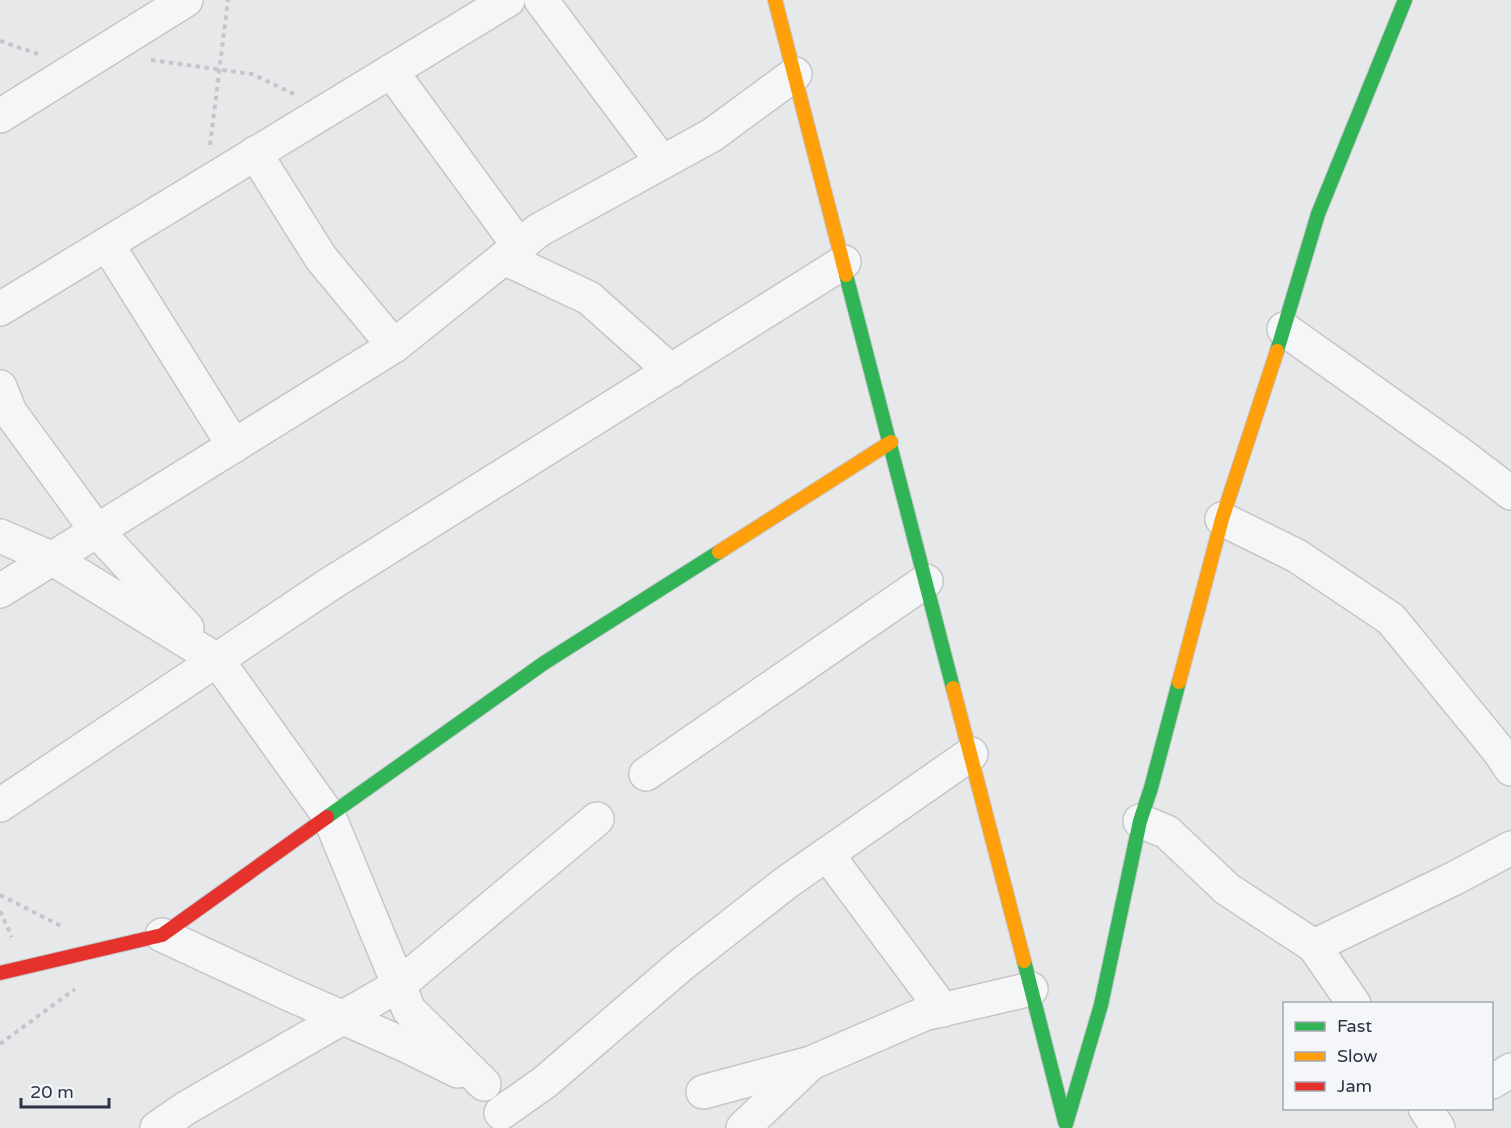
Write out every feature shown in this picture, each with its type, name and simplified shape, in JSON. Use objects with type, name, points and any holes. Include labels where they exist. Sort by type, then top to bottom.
[{"type":"street","points":[[0,116],[186,0]]},
{"type":"street","points":[[0,309],[507,0]]},
{"type":"street","points":[[541,0],[662,162]]},
{"type":"street","points":[[775,0],[1066,1126]]},
{"type":"street","points":[[1066,1126],[1101,1005],[1140,821],[1151,788],[1222,519],[1284,330],[1318,214],[1405,0]]},
{"type":"street","points":[[391,71],[512,252],[589,298],[670,371]]},
{"type":"street","points":[[0,591],[394,346],[539,230],[712,135],[795,75]]},
{"type":"street","points":[[255,153],[321,258],[394,346]]},
{"type":"street","points":[[107,244],[234,446]]},
{"type":"street","points":[[0,805],[330,584],[844,262]]},
{"type":"street","points":[[1284,330],[1460,454],[1511,493]]},
{"type":"street","points":[[0,387],[10,412],[97,531],[217,660],[329,816],[410,1010],[484,1084],[506,1120],[545,1082],[681,965],[787,882],[971,754]]},
{"type":"street","points":[[0,974],[162,935],[544,663],[891,442]]},
{"type":"street","points":[[1222,519],[1297,556],[1391,619],[1499,751],[1511,769]]},
{"type":"street","points":[[0,536],[53,559],[217,660]]},
{"type":"street","points":[[646,774],[926,581]]},
{"type":"street","points":[[157,1128],[186,1108],[399,985],[597,819]]},
{"type":"street","points":[[1140,821],[1167,832],[1227,889],[1314,946],[1353,1002]]},
{"type":"street","points":[[1314,946],[1455,878],[1511,848]]},
{"type":"street","points":[[827,854],[943,1010]]},
{"type":"street","points":[[162,935],[405,1045],[484,1084]]},
{"type":"street","points":[[704,1092],[811,1063],[924,1014],[1031,989]]},
{"type":"street","points":[[742,1128],[811,1063]]},
{"type":"street","points":[[1493,1081],[1511,1070]]},
{"type":"path","points":[[205,184],[228,0]]},
{"type":"path","points":[[0,41],[43,56]]},
{"type":"path","points":[[103,51],[123,57],[252,74],[327,110]]},
{"type":"path","points":[[0,895],[106,949]]},
{"type":"path","points":[[0,1044],[76,988]]},
{"type":"traffic: fast","points":[[1277,351],[1318,214],[1405,0]]},
{"type":"traffic: fast","points":[[846,275],[953,688]]},
{"type":"traffic: fast","points":[[327,817],[544,663],[719,552]]},
{"type":"traffic: fast","points":[[1066,1124],[1101,1005],[1140,821],[1179,682]]},
{"type":"traffic: fast","points":[[1024,961],[1065,1122]]},
{"type":"traffic: slow","points":[[775,0],[846,275]]},
{"type":"traffic: slow","points":[[1179,682],[1222,519],[1277,351]]},
{"type":"traffic: slow","points":[[719,552],[891,442]]},
{"type":"traffic: slow","points":[[953,688],[1024,961]]},
{"type":"traffic: jam","points":[[0,973],[162,935],[327,817]]}]
